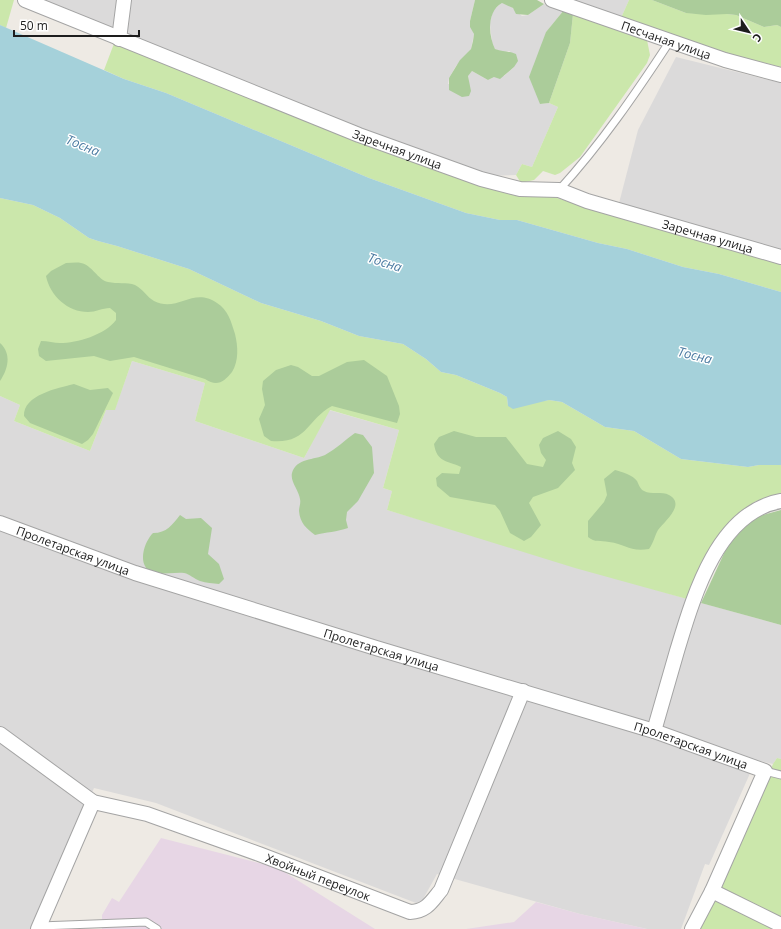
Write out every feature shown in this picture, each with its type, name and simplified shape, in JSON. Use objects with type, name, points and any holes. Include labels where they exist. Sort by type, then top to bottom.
[{"type":"street","name":"Заречная улица","points":[[25,0],[359,135],[481,179],[520,189],[559,190],[587,201],[781,257]]},
{"type":"street","points":[[119,39],[124,0]]},
{"type":"street","name":"Песчаная улица","points":[[552,0],[725,60],[781,75]]},
{"type":"street","points":[[654,731],[690,609],[698,587],[718,548],[731,531],[756,508],[781,501]]},
{"type":"street","name":"Пролетарская улица","points":[[0,524],[135,573],[376,648],[654,731],[738,759],[765,770]]},
{"type":"street","name":"Хвойный переулок","points":[[0,734],[93,802],[147,814],[260,854],[410,912],[420,911],[430,904],[441,890],[523,691]]},
{"type":"street","points":[[692,929],[712,891],[765,770]]},
{"type":"street","points":[[39,927],[93,802]]},
{"type":"street","points":[[712,891],[781,925]]},
{"type":"lane","points":[[559,190],[581,166],[633,96],[670,41]]},
{"type":"lane","points":[[765,770],[781,775]]},
{"type":"lane","points":[[39,927],[146,922],[157,929]]},
{"type":"shaded area","points":[[38,0],[475,0],[470,21],[474,34],[471,49],[456,66],[449,78],[448,84],[469,84],[468,75],[472,71],[488,80],[494,77],[504,76],[514,67],[510,51],[502,52],[495,49],[492,43],[490,23],[493,10],[502,3],[509,5],[522,16],[528,15],[544,4],[564,10],[546,32],[540,104],[549,103],[558,107],[532,167],[522,164],[516,175],[486,176],[386,139]]},
{"type":"shaded area","points":[[570,0],[629,0],[621,18]]},
{"type":"shaded area","points":[[676,57],[781,83],[781,252],[618,207],[638,130]]},
{"type":"shaded area","points":[[132,361],[205,383],[195,421],[304,458],[329,410],[399,430],[383,488],[392,491],[387,510],[687,599],[781,625],[781,759],[777,758],[773,764],[756,760],[709,865],[705,864],[681,929],[647,929],[580,914],[437,874],[422,901],[416,903],[156,803],[94,788],[33,929],[0,929],[0,396],[20,405],[14,421],[90,451],[106,410],[115,409]]},
{"type":"shaded area","points":[[161,838],[278,868],[375,929],[102,929],[102,915],[112,898],[119,902]]},
{"type":"shaded area","points":[[536,902],[580,914],[647,929],[466,929],[514,922]]},
{"type":"green space","points":[[0,0],[14,0],[6,28],[0,25]]},
{"type":"green space","points":[[475,0],[537,0],[544,4],[528,15],[516,14],[513,8],[502,3],[497,7],[491,17],[490,24],[491,37],[495,49],[516,54],[518,61],[514,67],[500,79],[494,77],[488,80],[472,71],[468,76],[471,91],[469,96],[462,97],[449,90],[449,78],[460,60],[471,49],[474,34],[470,27],[470,21]]},
{"type":"green space","points":[[629,0],[652,0],[686,13],[736,15],[764,27],[777,25],[781,27],[781,67],[736,56],[621,18]]},
{"type":"green space","points":[[652,0],[781,0],[781,27],[777,25],[764,27],[736,15],[686,13]]},
{"type":"green space","points":[[564,10],[573,14],[570,43],[549,103],[540,104],[529,77],[546,32]]},
{"type":"green space","points":[[573,14],[647,40],[650,55],[647,63],[580,157],[560,173],[555,175],[543,171],[534,180],[521,183],[516,175],[522,164],[532,167],[558,107],[549,103],[570,43]]},
{"type":"green space","points":[[115,41],[316,123],[602,212],[781,262],[781,292],[719,274],[683,267],[627,249],[598,243],[517,220],[500,220],[466,213],[369,178],[166,93],[124,79],[104,70]]},
{"type":"green space","points":[[0,198],[33,205],[60,218],[89,238],[189,269],[261,303],[321,321],[359,336],[403,344],[426,359],[441,372],[456,375],[507,397],[508,406],[549,400],[562,402],[605,427],[634,431],[681,459],[748,467],[759,465],[781,465],[781,496],[756,501],[736,516],[687,599],[575,568],[387,510],[392,491],[383,488],[399,430],[330,410],[304,458],[195,421],[205,383],[132,361],[115,410],[106,410],[90,451],[14,421],[20,405],[0,396]]},
{"type":"green space","points":[[66,263],[85,264],[104,281],[135,285],[154,301],[163,304],[171,304],[200,297],[217,303],[229,316],[236,339],[237,358],[232,372],[223,381],[213,383],[205,379],[134,357],[110,361],[94,356],[46,361],[39,356],[38,349],[41,341],[67,343],[82,340],[105,330],[116,320],[116,313],[110,308],[88,312],[74,309],[61,302],[51,290],[46,276],[51,271]]},
{"type":"green space","points":[[0,343],[4,347],[8,362],[0,381]]},
{"type":"green space","points":[[364,360],[387,376],[399,406],[400,414],[397,423],[332,406],[323,412],[300,435],[292,439],[271,441],[264,436],[259,419],[265,405],[262,389],[263,381],[276,370],[291,365],[298,367],[312,376],[319,376],[347,362]]},
{"type":"green space","points":[[74,384],[90,390],[108,388],[113,393],[93,434],[82,444],[30,423],[24,416],[25,409],[35,398],[51,390]]},
{"type":"green space","points":[[454,431],[476,437],[506,437],[527,464],[543,467],[546,460],[541,453],[539,445],[543,438],[558,431],[571,439],[576,447],[572,463],[575,470],[558,488],[533,497],[529,503],[541,525],[531,537],[524,541],[510,533],[500,511],[495,505],[450,497],[437,486],[436,478],[442,473],[459,474],[461,467],[440,458],[435,450],[434,444],[439,437]]},
{"type":"green space","points":[[355,433],[363,435],[372,447],[374,473],[358,501],[347,512],[346,520],[348,528],[315,535],[302,522],[299,511],[300,499],[292,480],[292,473],[297,465],[306,460],[325,455]]},
{"type":"green space","points":[[615,470],[633,477],[644,491],[650,493],[663,493],[674,499],[675,508],[658,530],[649,549],[632,549],[606,541],[595,541],[588,537],[588,521],[604,502],[607,495],[604,479]]},
{"type":"green space","points":[[781,510],[781,625],[701,603],[727,547],[752,518]]},
{"type":"green space","points":[[180,515],[186,519],[201,518],[212,528],[208,554],[219,564],[224,579],[219,584],[200,581],[184,573],[153,573],[148,570],[145,565],[143,554],[150,537],[153,533],[162,532],[169,528]]},
{"type":"green space","points":[[777,758],[781,759],[781,929],[700,929],[715,899],[773,764]]},
{"type":"water","name":"Тосна","points":[[0,25],[124,79],[166,93],[369,178],[466,213],[500,220],[517,220],[598,243],[627,249],[683,267],[719,274],[781,292],[781,465],[759,465],[748,467],[681,459],[634,431],[605,427],[562,402],[549,400],[513,409],[508,406],[507,397],[456,375],[441,372],[426,359],[403,344],[359,336],[321,321],[261,303],[189,269],[89,238],[60,218],[33,205],[0,198]]}]
